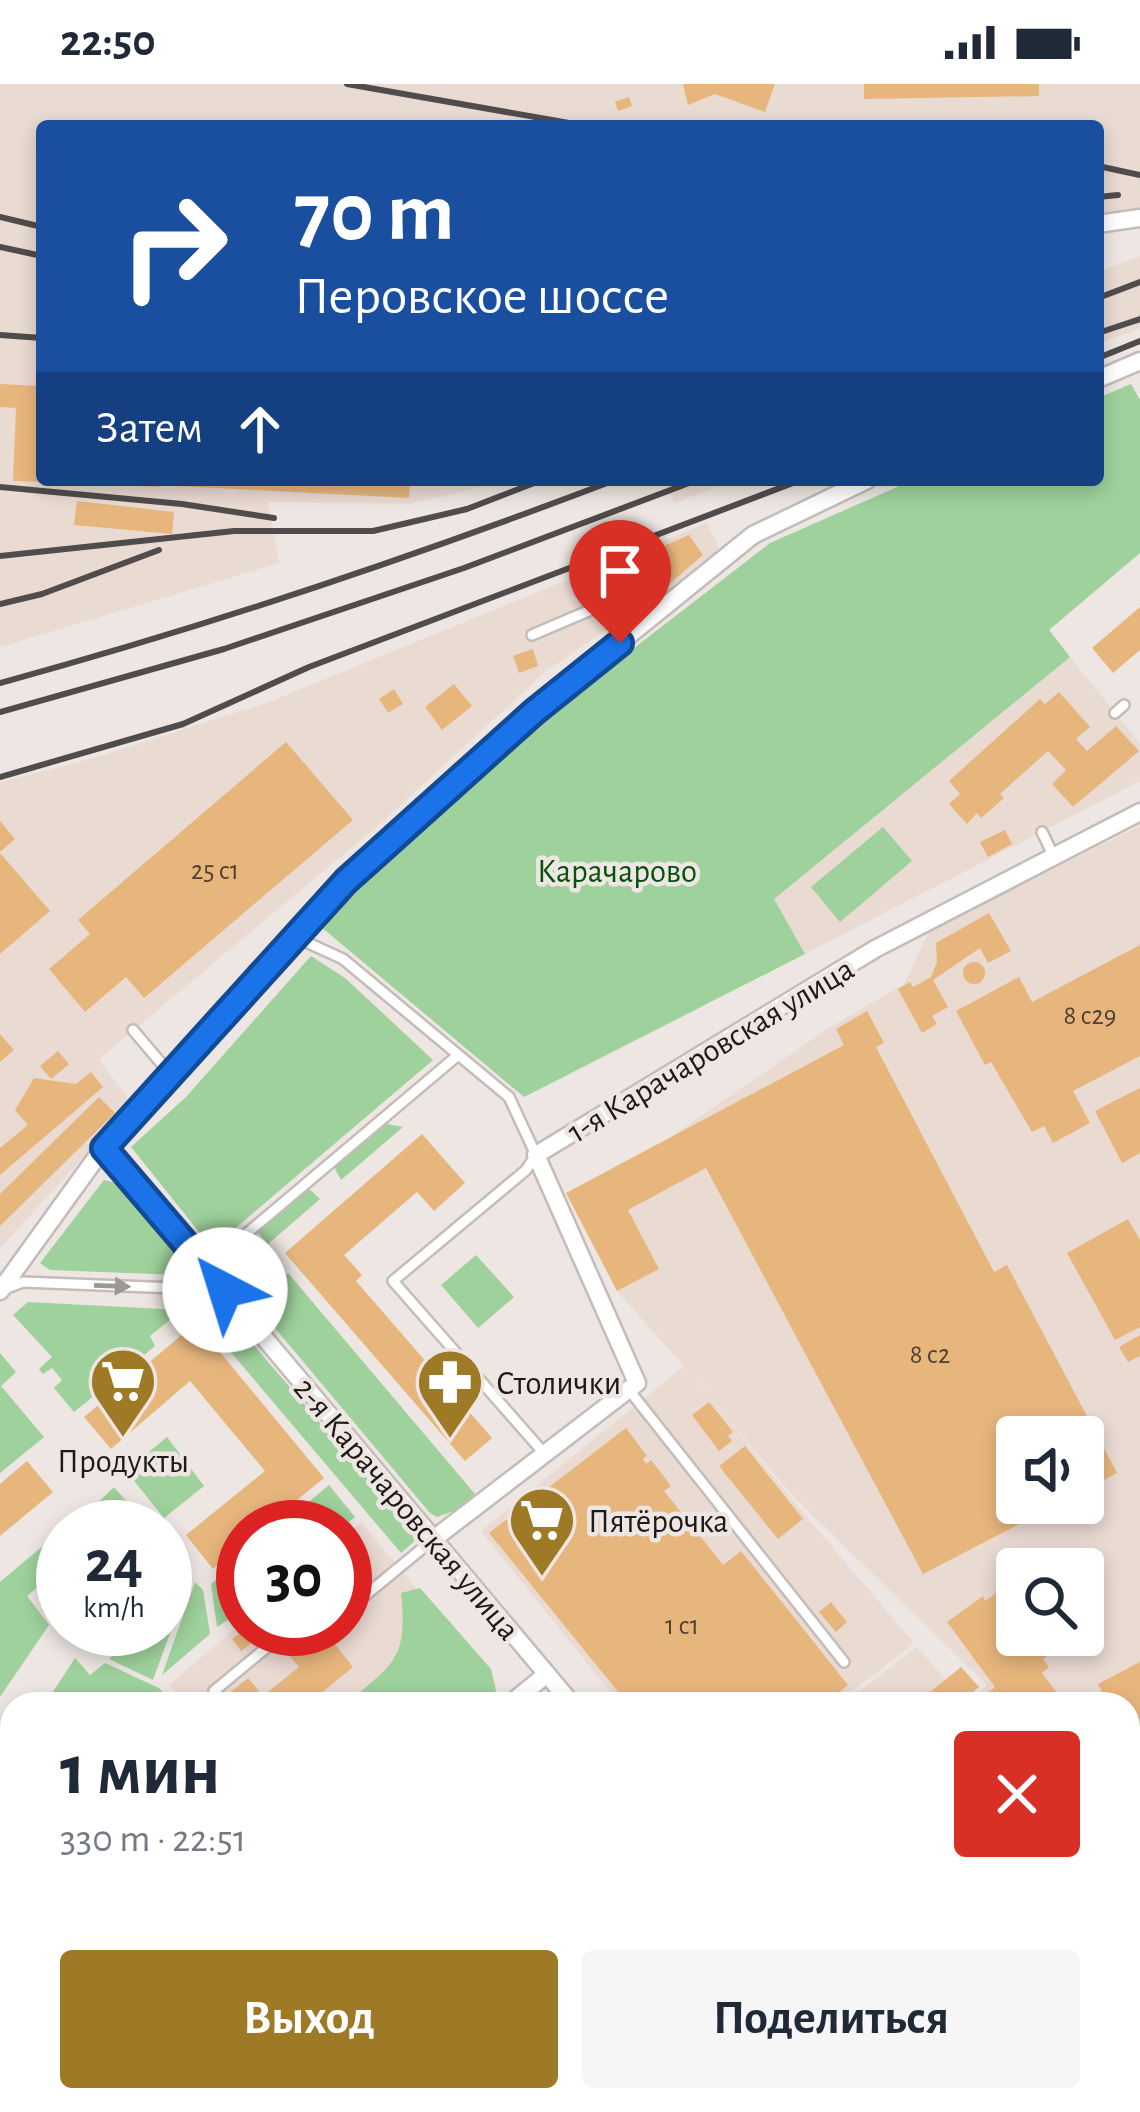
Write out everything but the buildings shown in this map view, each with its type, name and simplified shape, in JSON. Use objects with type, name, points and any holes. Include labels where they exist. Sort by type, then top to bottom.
[{"type":"street","points":[[1104,223],[1140,218]]},
{"type":"street","points":[[1104,376],[1140,361]]},
{"type":"street","points":[[0,1291],[104,1148],[346,881],[534,712],[753,535],[855,486]]},
{"type":"street","name":"1-я Карачаровская улица","points":[[629,1390],[637,1383],[536,1155],[875,949],[1140,812]]},
{"type":"street","name":"2-я Карачаровская улица","points":[[104,1148],[562,1692]]},
{"type":"street","points":[[435,1538],[629,1390]]},
{"type":"street","points":[[525,1692],[547,1674]]},
{"type":"lane","points":[[532,634],[628,594],[649,620]]},
{"type":"lane","points":[[1042,832],[1054,856]]},
{"type":"lane","points":[[293,936],[344,959],[509,1097],[536,1155],[526,1170],[393,1281],[543,1452]]},
{"type":"lane","points":[[134,1030],[172,1076]]},
{"type":"lane","points":[[0,1291],[23,1282],[225,1290],[220,1256],[457,1056]]},
{"type":"lane","points":[[629,1390],[844,1662]]},
{"type":"lane","points":[[372,1590],[435,1538]]},
{"type":"lane","points":[[214,1690],[256,1656]]},
{"type":"shaded area","points":[[0,84],[1140,84],[1140,209],[1104,213],[1104,120],[36,120],[36,486],[484,486],[408,504],[268,502],[279,563],[0,647]]},
{"type":"shaded area","points":[[1140,256],[1140,328],[1104,342],[1104,270]]},
{"type":"shaded area","points":[[666,486],[720,486],[674,503]]},
{"type":"shaded area","points":[[707,523],[721,552],[546,671],[381,823],[99,1059],[132,1104],[0,1248],[0,782],[91,759],[269,702]]},
{"type":"shaded area","points":[[1070,657],[1140,744],[1140,781],[805,954],[773,899]]},
{"type":"shaded area","points":[[1140,826],[1140,1692],[980,1692],[987,1685],[790,1493],[687,1369],[914,1643],[851,1692],[610,1692],[481,1531],[684,1366],[617,1291],[659,1269],[628,1210],[681,1182],[662,1143],[826,1030],[904,984],[930,930]]},
{"type":"shaded area","points":[[372,1535],[497,1685],[489,1692],[176,1692],[169,1685],[216,1645],[216,1656],[372,1656]]},
{"type":"shaded area","points":[[917,1647],[956,1692],[859,1692]]},
{"type":"green space","name":"Карачарово","points":[[1131,384],[1140,400],[1140,553],[1049,630],[1070,657],[774,899],[805,954],[524,1097],[320,926],[551,712],[770,543],[899,486],[1104,486],[1104,395]]},
{"type":"green space","points":[[883,827],[912,861],[840,922],[811,887]]},
{"type":"green space","points":[[311,956],[345,978],[433,1060],[212,1248],[131,1147],[186,1097]]},
{"type":"green space","points":[[382,1123],[403,1127],[341,1180],[333,1165]]},
{"type":"green space","points":[[104,1180],[116,1183],[180,1259],[183,1270],[179,1275],[50,1270],[40,1263]]},
{"type":"green space","points":[[307,1187],[320,1199],[268,1244],[256,1230]]},
{"type":"green space","points":[[252,1234],[263,1247],[231,1275],[225,1264]]},
{"type":"green space","points":[[476,1255],[514,1297],[478,1328],[441,1285]]},
{"type":"green space","points":[[288,1273],[475,1494],[454,1511],[437,1517],[430,1513],[254,1303]]},
{"type":"green space","points":[[28,1302],[182,1310],[150,1336],[155,1346],[74,1412],[54,1388],[62,1380],[52,1368],[43,1374],[39,1369],[52,1357],[13,1315]]},
{"type":"green space","points":[[235,1323],[418,1538],[401,1553],[372,1519],[372,1500],[356,1500],[218,1337]]},
{"type":"green space","points":[[0,1353],[16,1372],[1,1386],[44,1437],[0,1473]]},
{"type":"green space","points":[[167,1437],[204,1486],[186,1500],[149,1500],[126,1471]]},
{"type":"green space","points":[[329,1485],[341,1500],[311,1500]]},
{"type":"green space","points":[[114,1487],[125,1500],[101,1500]]},
{"type":"green space","points":[[36,1552],[36,1588],[27,1596],[36,1608],[36,1644],[3,1692],[0,1692],[0,1582]]},
{"type":"green space","points":[[216,1580],[216,1620],[211,1584]]},
{"type":"green space","points":[[195,1582],[203,1590],[210,1634],[192,1649]]},
{"type":"green space","points":[[420,1588],[491,1669],[496,1691],[360,1692],[386,1669],[399,1647],[401,1593]]},
{"type":"green space","points":[[113,1656],[162,1656],[153,1680],[109,1659]]},
{"type":"green space","points":[[169,1656],[184,1656],[162,1675]]},
{"type":"green space","points":[[75,1658],[90,1675],[105,1663],[162,1692],[53,1692]]},
{"type":"railway","points":[[347,84],[552,120]]},
{"type":"railway","points":[[1104,167],[1140,175]]},
{"type":"railway","points":[[1104,196],[1118,195]]},
{"type":"railway","points":[[0,217],[36,226]]},
{"type":"railway","points":[[0,247],[36,255]]},
{"type":"railway","points":[[1104,296],[1140,282]]},
{"type":"railway","points":[[1104,331],[1140,319]]},
{"type":"railway","points":[[0,335],[36,338]]},
{"type":"railway","points":[[1104,356],[1140,341]]},
{"type":"railway","points":[[0,556],[234,531],[373,531],[467,509],[526,486]]},
{"type":"railway","points":[[0,683],[310,589],[599,486]]},
{"type":"railway","points":[[0,712],[224,649],[464,568],[681,486]]},
{"type":"railway","points":[[0,777],[183,724],[309,667],[785,486]]},
{"type":"railway","points":[[0,487],[274,518]]},
{"type":"railway","points":[[0,604],[42,594],[159,550]]},
{"type":"place","name":"Продукты","points":[[123,1440]]},
{"type":"place","name":"Столички","points":[[450,1441]]},
{"type":"place","name":"Пятёрочка","points":[[542,1579]]},
{"type":"route","points":[[225,1290],[104,1148],[346,881],[534,712],[620,643]]}]
